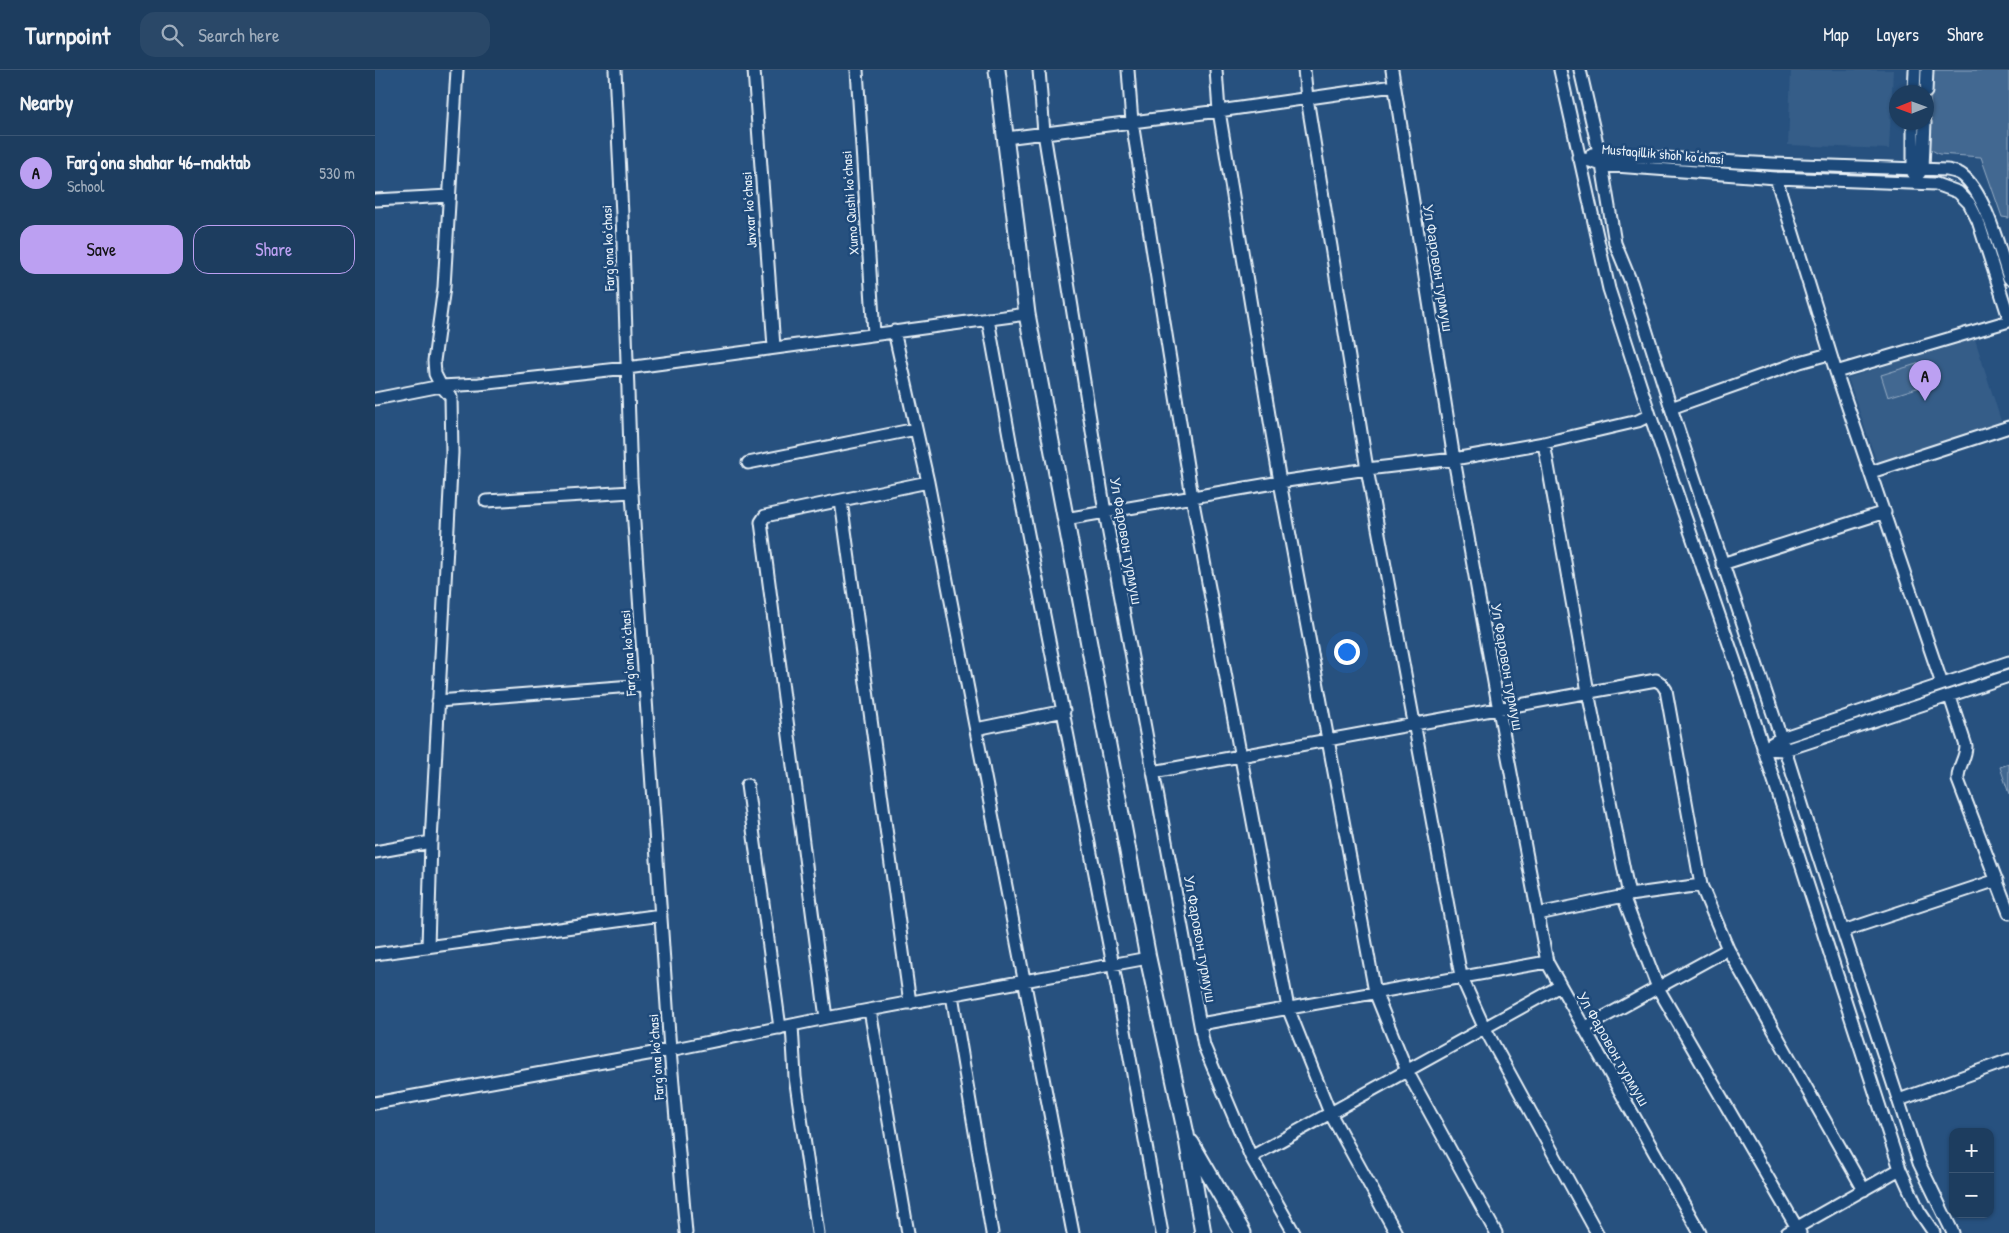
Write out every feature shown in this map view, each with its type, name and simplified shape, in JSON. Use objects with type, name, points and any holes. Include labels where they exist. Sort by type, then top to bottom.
[{"type":"main road","points":[[997,70],[1027,314],[1148,958],[1186,1134],[1203,1233]]},
{"type":"main road","points":[[1186,1134],[1243,1233]]},
{"type":"street","points":[[428,947],[431,842],[452,453],[451,397],[449,392],[441,386],[435,374],[434,361],[444,286],[457,70]]},
{"type":"street","name":"Fargʻona koʻchasi","points":[[615,70],[632,492],[670,1050],[686,1233]]},
{"type":"street","name":"Javxar koʻchasi","points":[[754,70],[774,347]]},
{"type":"street","name":"Xumo Qushi koʻchasi","points":[[857,70],[874,334]]},
{"type":"street","name":"Ул Фаровон турмуш","points":[[1039,70],[1044,133],[1105,512],[1204,1046],[1251,1157],[1294,1233]]},
{"type":"street","points":[[1127,70],[1132,122],[1192,497],[1288,1008],[1330,1113],[1396,1233]]},
{"type":"street","points":[[1216,70],[1219,111],[1280,482],[1375,992],[1407,1071],[1496,1233]]},
{"type":"street","points":[[1304,70],[1367,469],[1461,976],[1484,1027],[1597,1233]]},
{"type":"street","name":"Ул Фаровон турмуш","points":[[1392,70],[1393,86],[1454,459],[1547,962],[1700,1233]]},
{"type":"street","points":[[1560,70],[1609,289],[1650,415],[1730,646],[1900,1169],[1919,1211],[1934,1233]]},
{"type":"street","points":[[1580,70],[1602,165],[1615,243],[1631,282],[1919,1162],[1953,1233]]},
{"type":"street","points":[[1915,70],[1915,85]]},
{"type":"street","points":[[1926,85],[1927,70]]},
{"type":"street","points":[[1005,138],[1219,111],[1393,86]]},
{"type":"street","points":[[1914,130],[1917,168]]},
{"type":"street","points":[[1915,182],[1924,130]]},
{"type":"street","name":"Mustaqillik shoh ko'chasi","points":[[1578,157],[1598,153],[1773,164],[1947,170],[1960,174],[1980,196],[2009,278]]},
{"type":"street","name":"Mustaqillik shoh ko'chasi","points":[[1578,157],[1602,165],[1776,178],[1915,182],[1936,184],[1958,192],[1969,203],[1978,221],[2009,319]]},
{"type":"street","points":[[1776,178],[1829,354],[1885,512],[1942,684]]},
{"type":"street","points":[[1587,195],[1597,191],[1604,194],[1608,200]]},
{"type":"street","points":[[375,200],[449,196]]},
{"type":"street","points":[[375,399],[441,386],[479,384],[627,368],[1027,314]]},
{"type":"street","points":[[988,319],[1014,463],[1064,711],[1163,1233]]},
{"type":"street","points":[[1836,372],[2009,319]]},
{"type":"street","points":[[894,331],[928,482],[1073,1233]]},
{"type":"street","points":[[1671,408],[1799,362],[1829,354]]},
{"type":"street","points":[[1065,519],[1280,482],[1454,459],[1544,443],[1638,420],[1650,415]]},
{"type":"street","points":[[1871,472],[2009,427]]},
{"type":"street","points":[[748,463],[916,429]]},
{"type":"street","points":[[1544,443],[1626,896],[1658,988],[1795,1231],[1900,1169]]},
{"type":"street","points":[[826,1018],[761,522],[765,516],[928,482]]},
{"type":"street","points":[[486,501],[632,492]]},
{"type":"street","points":[[841,501],[910,1003]]},
{"type":"street","points":[[1722,564],[1885,512]]},
{"type":"street","points":[[1763,749],[1781,738],[2009,662]]},
{"type":"street","points":[[1763,749],[1785,750],[2009,676]]},
{"type":"street","points":[[1153,772],[1656,680],[1666,690],[1701,885],[1728,949],[1863,1190]]},
{"type":"street","points":[[438,701],[645,685]]},
{"type":"street","points":[[1950,697],[1967,746],[1966,754],[1957,773],[1957,780],[2009,913]]},
{"type":"street","points":[[976,729],[1064,711]]},
{"type":"street","points":[[1776,723],[1796,733]]},
{"type":"street","points":[[1789,766],[1801,745]]},
{"type":"street","points":[[1770,772],[1775,766],[1782,764],[1789,766]]},
{"type":"street","points":[[747,784],[797,1086],[811,1198],[818,1233]]},
{"type":"street","points":[[375,852],[431,842]]},
{"type":"street","points":[[1843,931],[1997,880]]},
{"type":"street","points":[[1538,914],[1626,896],[1701,885]]},
{"type":"street","points":[[375,954],[661,915]]},
{"type":"street","points":[[1584,1028],[1728,949]]},
{"type":"street","points":[[375,1103],[670,1050],[826,1018],[1148,958]]},
{"type":"street","points":[[1200,1024],[1547,962]]},
{"type":"street","points":[[1251,1157],[1560,986]]},
{"type":"street","points":[[952,995],[992,1233]]},
{"type":"street","points":[[871,1010],[908,1233]]},
{"type":"street","points":[[1899,1100],[2009,1060]]},
{"type":"shaded area","points":[[1791,70],[1893,70],[1892,85],[1889,85],[1889,149],[1788,145]]},
{"type":"shaded area","points":[[1932,70],[2009,70],[2009,218],[2002,217],[1981,157],[1939,154],[1928,148],[1929,130],[1934,130],[1934,85],[1931,85]]},
{"type":"shaded area","points":[[1974,336],[2002,424],[1877,463],[1848,378]]},
{"type":"shaded area","points":[[1923,362],[1930,384],[1888,397],[1881,375]]},
{"type":"shaded area","points":[[2009,764],[2009,794],[2000,767]]},
{"type":"place","name":"Farg'ona shahar 46-maktab","points":[[1925,401]]}]
